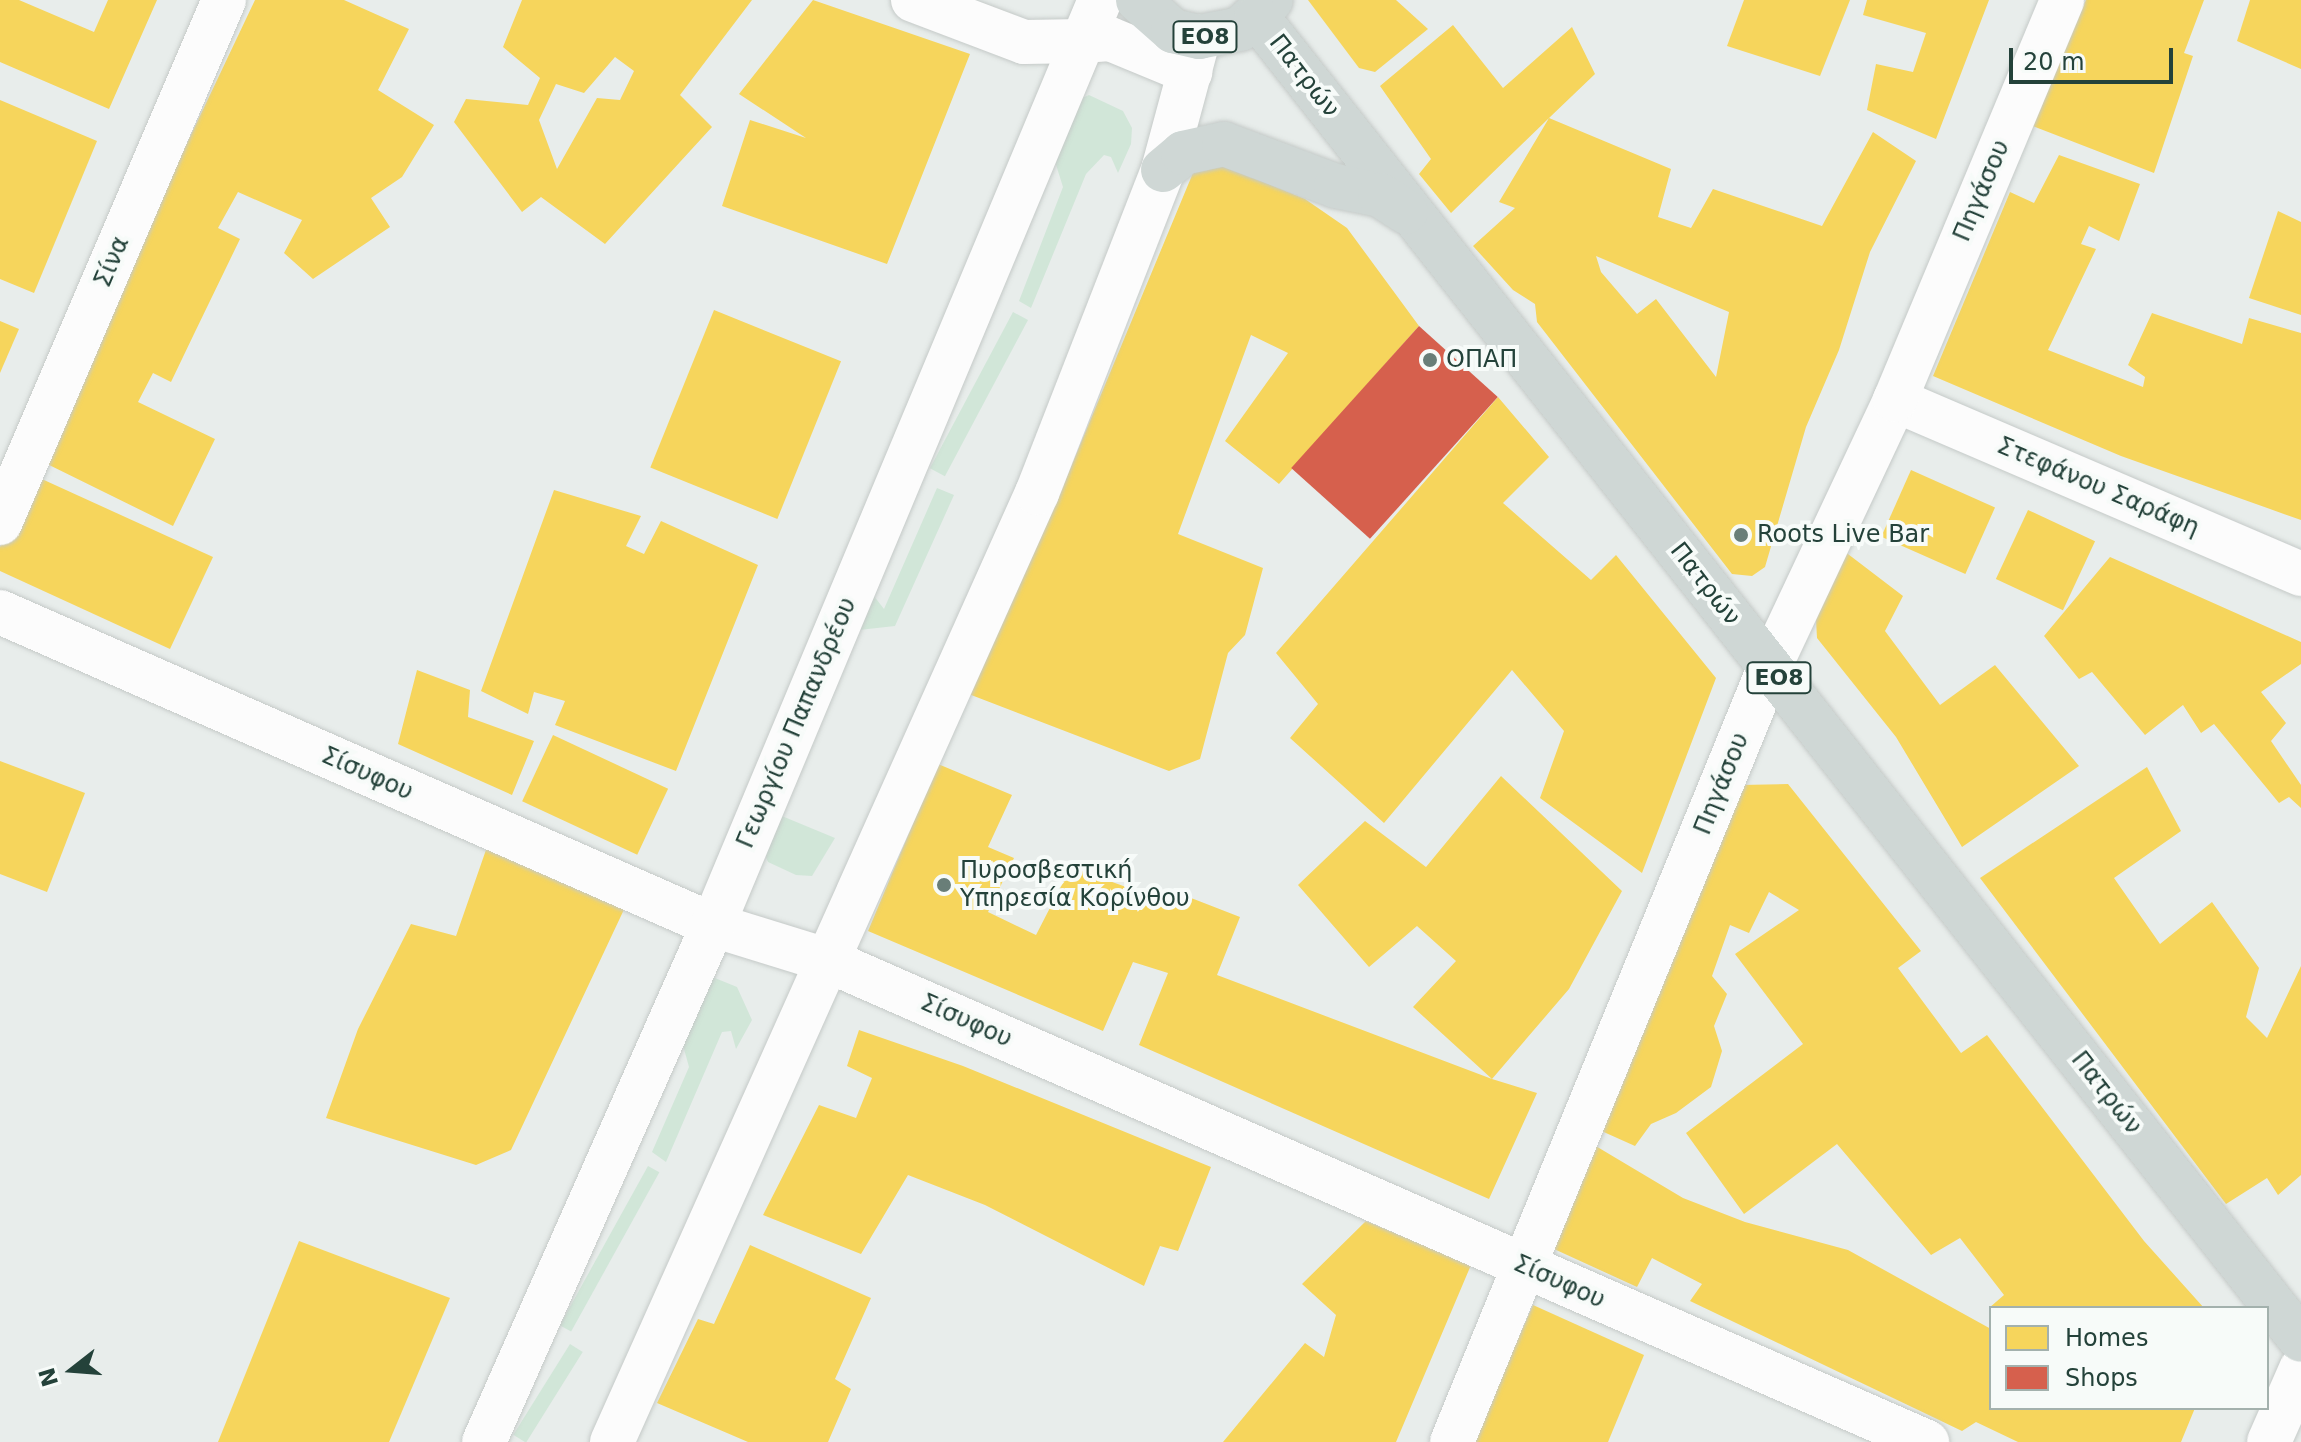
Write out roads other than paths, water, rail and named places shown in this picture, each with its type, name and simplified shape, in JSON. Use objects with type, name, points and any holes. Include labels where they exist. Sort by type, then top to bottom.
[{"type":"main road","name":"ΕΟ8","points":[[1138,0],[1194,54],[1240,29],[1264,8]]},
{"type":"main road","name":"Πατρών","points":[[1264,8],[1417,219],[2301,1340]]},
{"type":"main road","points":[[1163,170],[1183,153],[1224,144],[1336,186],[1380,195],[1417,219]]},
{"type":"street","name":"Σίνα","points":[[0,523],[224,0]]},
{"type":"street","points":[[612,1442],[1037,493],[1163,170],[1194,54],[1134,46],[1110,39],[1024,42],[913,0]]},
{"type":"street","name":"Γεωργίου Παπανδρέου","points":[[484,1442],[713,925],[1100,0]]},
{"type":"street","name":"Πηγάσου","points":[[1452,1442],[1527,1268],[1770,666],[1895,400],[2062,0]]},
{"type":"street","name":"Στεφάνου Σαράφη","points":[[1895,400],[2301,574]]},
{"type":"street","name":"Σίσυφου","points":[[0,612],[713,925],[829,961],[1927,1442]]},
{"type":"street","points":[[2269,1442],[2301,1369]]},
{"type":"place","name":"ΟΠΑΠ","points":[[1430,360]]},
{"type":"place","name":"Roots Live Bar","points":[[1741,535]]},
{"type":"place","name":"Πυροσβεστική Υπηρεσία Κορίνθου","points":[[944,885]]}]
